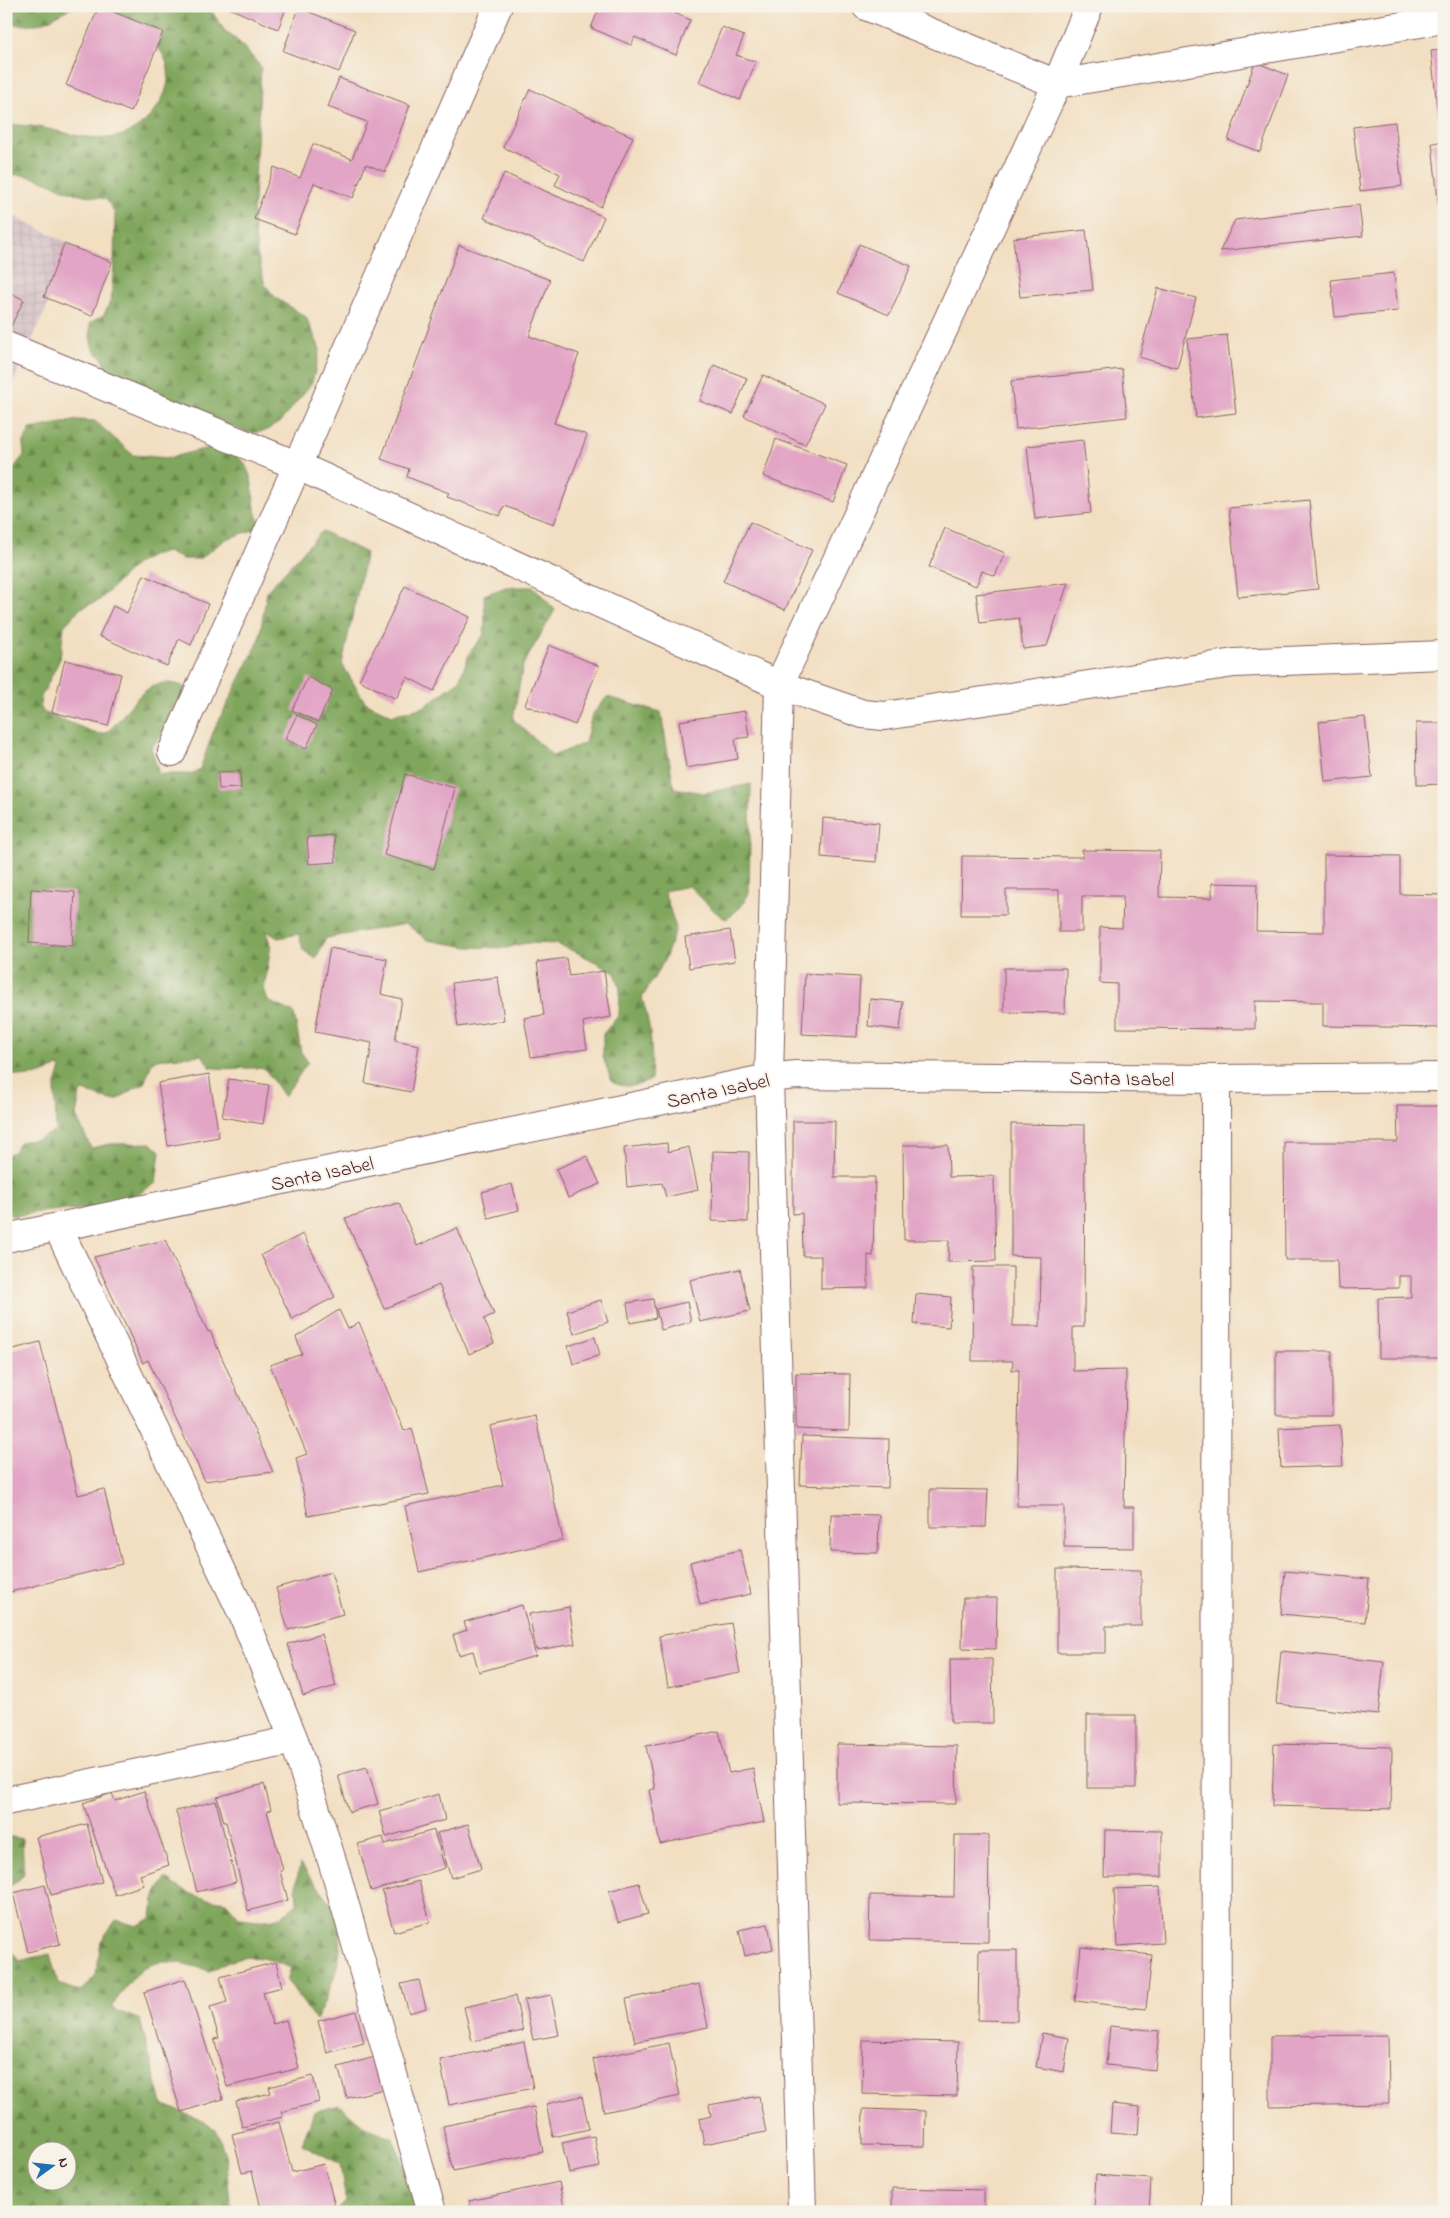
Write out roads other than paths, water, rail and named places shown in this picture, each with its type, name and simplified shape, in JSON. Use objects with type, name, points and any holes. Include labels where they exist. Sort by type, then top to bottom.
[{"type":"street","points":[[172,752],[498,6]]},
{"type":"street","points":[[866,6],[1057,84],[1444,19]]},
{"type":"street","points":[[802,2212],[769,1078],[779,685],[1057,84],[1089,6]]},
{"type":"street","points":[[6,346],[296,465],[779,685],[863,714],[884,716],[1234,663],[1444,655]]},
{"type":"street","name":"Santa Isabel","points":[[6,1238],[769,1078],[806,1075],[1216,1079],[1444,1077]]},
{"type":"street","points":[[1216,1079],[1217,2212]]},
{"type":"street","points":[[58,1228],[244,1617],[294,1740],[337,1877],[432,2212]]},
{"type":"street","points":[[6,1801],[294,1740]]}]
